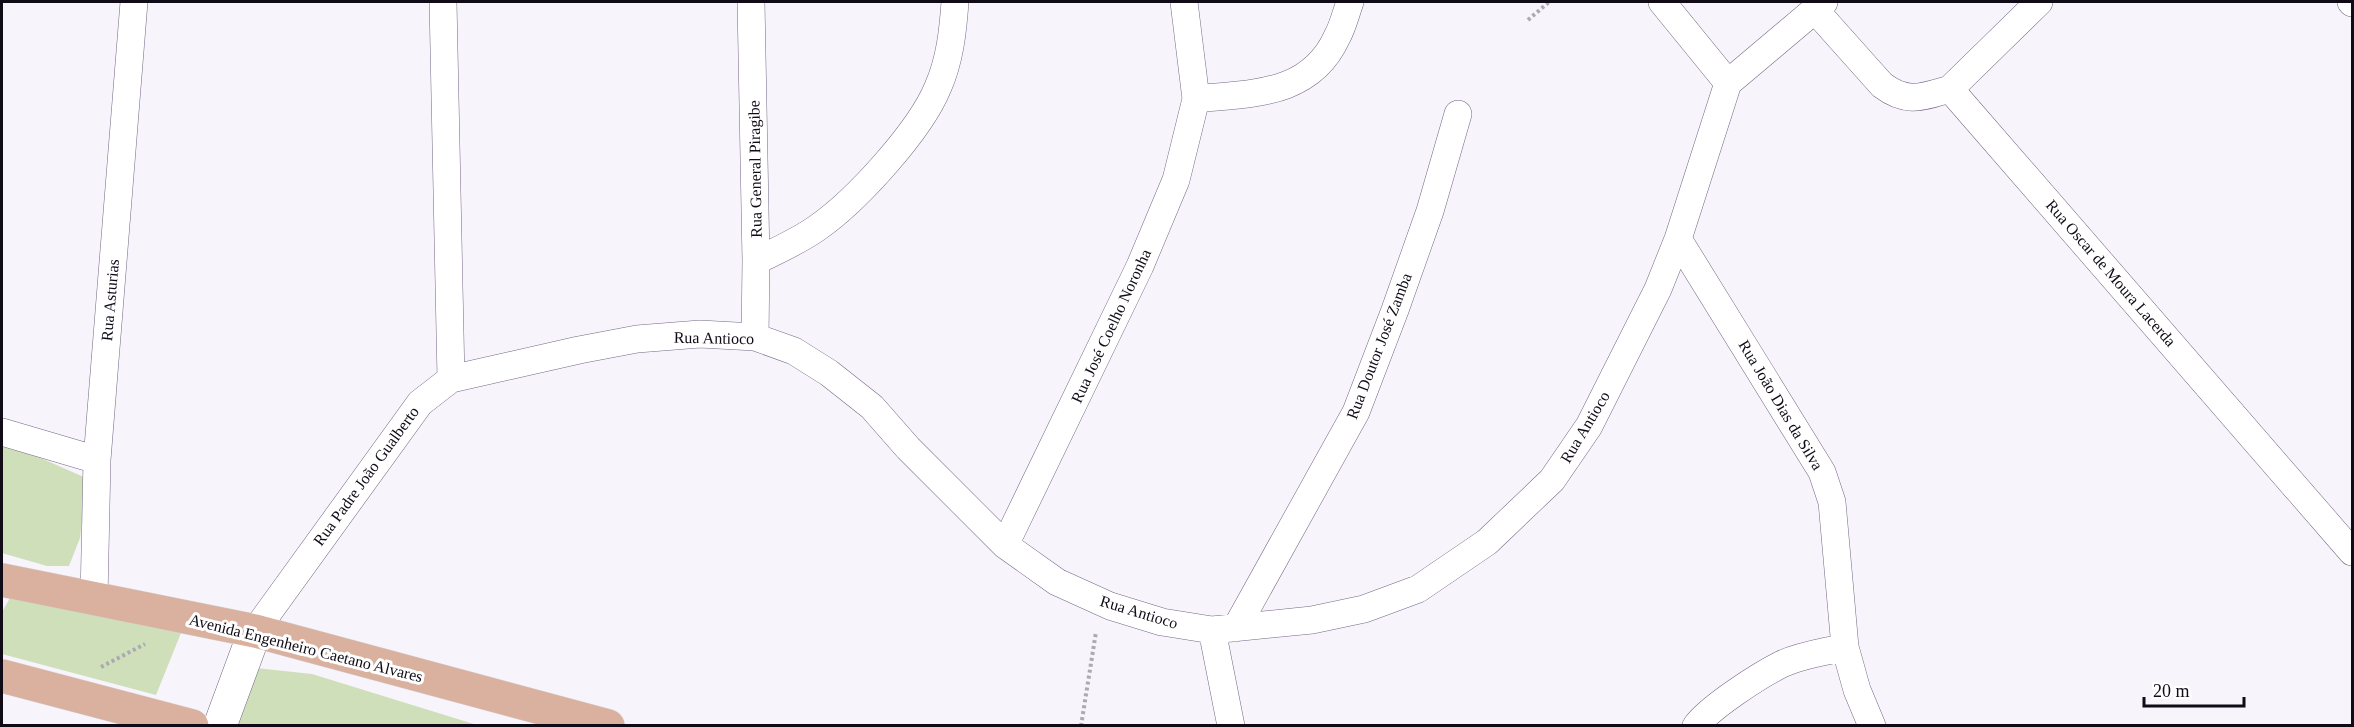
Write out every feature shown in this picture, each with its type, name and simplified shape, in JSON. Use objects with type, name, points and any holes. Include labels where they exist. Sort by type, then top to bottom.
[{"type":"main road","name":"Avenida Engenheiro Caetano Alvares","points":[[5,584],[94,599],[255,632],[505,711],[608,726]]},
{"type":"main road","points":[[2,676],[192,726]]},
{"type":"street","name":"Rua Asturias","points":[[94,599],[97,460],[134,2]]},
{"type":"street","points":[[443,2],[451,379]]},
{"type":"street","name":"Rua General Piragibe","points":[[751,2],[756,261],[754,337]]},
{"type":"street","points":[[756,261],[816,229],[860,191],[912,131],[938,87],[952,37],[955,2]]},
{"type":"street","points":[[1184,2],[1196,99],[1284,87],[1309,74],[1324,58],[1337,38],[1350,2]]},
{"type":"street","points":[[1662,2],[1728,83],[1819,6],[1882,85],[1894,94],[1917,97],[1950,89],[2039,2]]},
{"type":"street","name":"Rua Antioco","points":[[451,379],[637,339],[700,334],[754,337],[794,351],[830,373],[872,407],[908,448],[1005,545],[1057,582],[1110,606],[1162,622],[1224,629],[1312,620],[1364,609],[1418,589],[1487,542],[1552,480],[1589,426],[1658,289],[1678,238],[1728,83]]},
{"type":"street","name":"Rua Oscar de Moura Lacerda","points":[[1950,89],[2352,552]]},
{"type":"street","name":"Rua José Coelho Noronha","points":[[1005,545],[1140,266],[1176,180],[1196,99]]},
{"type":"street","name":"Rua Doutor José Zamba","points":[[1224,629],[1356,412],[1426,222],[1458,114]]},
{"type":"street","name":"Rua João Dias da Silva","points":[[1678,238],[1822,472],[1832,502],[1845,647],[1857,690],[1872,726]]},
{"type":"street","name":"Rua Padre João Gualberto","points":[[220,726],[255,632],[420,403],[451,379]]},
{"type":"street","points":[[2,432],[97,460]]},
{"type":"street","points":[[1224,629],[1231,726]]},
{"type":"street","points":[[1696,726],[1702,718],[1732,696],[1784,663],[1845,647]]},
{"type":"path","points":[[1528,20],[1550,2]]},
{"type":"path","points":[[1081,726],[1098,622]]},
{"type":"green space","points":[[2,441],[86,478],[80,538],[69,566],[47,566],[2,553]]},
{"type":"green space","points":[[10,598],[183,628],[156,695],[2,654],[2,612]]},
{"type":"green space","points":[[256,668],[312,674],[477,725],[241,726],[231,723]]}]
